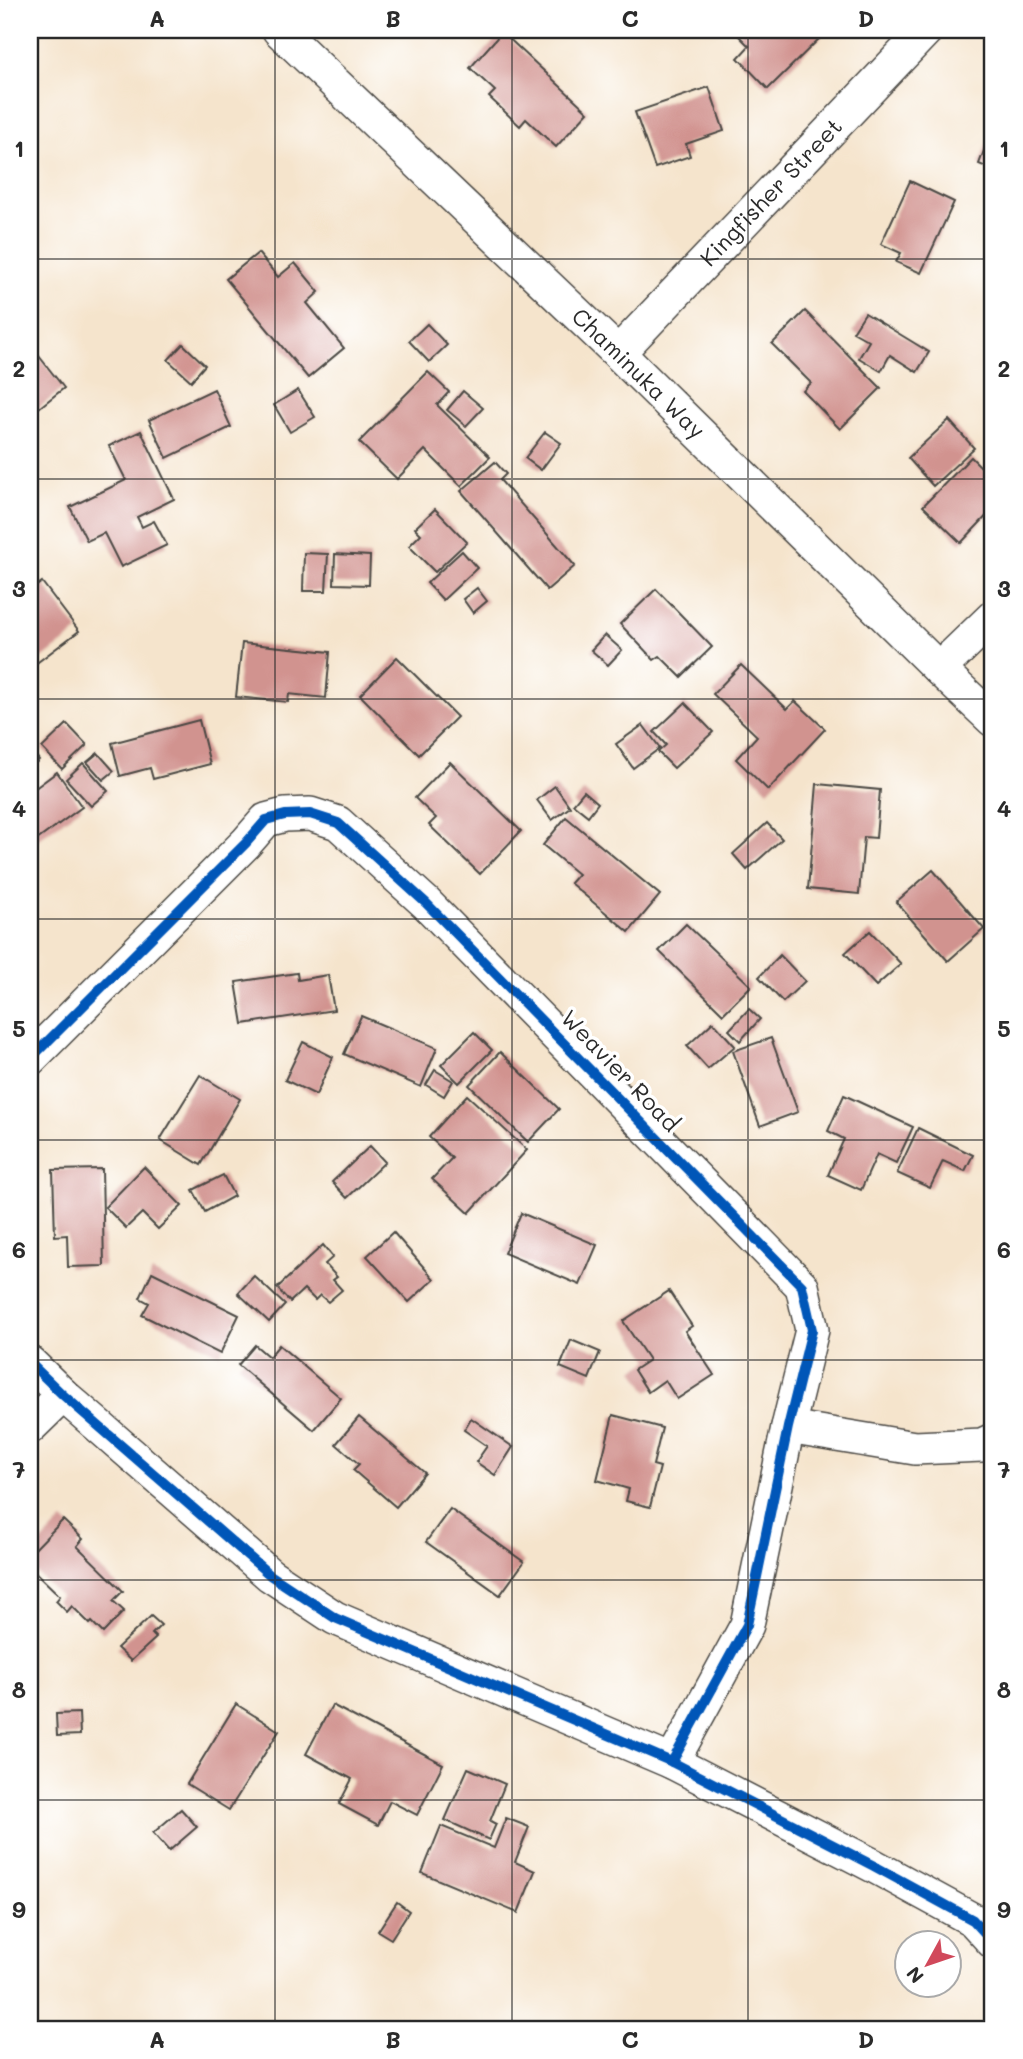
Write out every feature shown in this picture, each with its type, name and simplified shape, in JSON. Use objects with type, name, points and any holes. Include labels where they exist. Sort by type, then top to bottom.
[{"type":"street","name":"Chaminuka Way","points":[[279,30],[618,353],[993,720]]},
{"type":"street","name":"Kingfisher Street","points":[[618,353],[926,30]]},
{"type":"street","points":[[939,669],[993,617]]},
{"type":"street","name":"Weavier Road","points":[[30,1059],[266,820],[285,815],[310,814],[338,823],[426,903],[802,1286],[812,1330],[747,1625],[672,1762]]},
{"type":"street","points":[[30,1363],[63,1395],[270,1575],[335,1618],[672,1762],[973,1920],[993,1942]]},
{"type":"street","points":[[30,1427],[63,1395]]},
{"type":"street","points":[[789,1427],[915,1448],[982,1445],[993,1440]]},
{"type":"building","points":[[744,30],[828,30],[768,89],[738,58],[749,46],[738,35]]},
{"type":"building","points":[[502,32],[588,112],[556,147],[526,119],[520,126],[489,97],[495,91],[470,68]]},
{"type":"building","points":[[709,87],[724,131],[686,144],[690,156],[655,168],[635,112]]},
{"type":"building","points":[[993,127],[993,170],[979,164]]},
{"type":"building","points":[[910,181],[954,202],[921,273],[896,262],[901,253],[881,244]]},
{"type":"building","points":[[258,253],[278,277],[295,263],[319,292],[307,303],[344,348],[308,378],[226,279]]},
{"type":"building","points":[[805,311],[881,388],[840,429],[803,391],[811,383],[772,344]]},
{"type":"building","points":[[865,313],[929,352],[917,372],[890,355],[881,371],[859,358],[869,341],[853,332]]},
{"type":"building","points":[[427,324],[447,345],[429,362],[409,341]]},
{"type":"building","points":[[183,344],[205,365],[191,381],[168,360]]},
{"type":"building","points":[[35,351],[64,388],[30,415],[30,355]]},
{"type":"building","points":[[428,372],[449,392],[437,405],[490,457],[461,486],[425,450],[397,479],[359,442]]},
{"type":"building","points":[[214,389],[231,427],[167,458],[149,420]]},
{"type":"building","points":[[298,390],[315,417],[290,432],[274,405]]},
{"type":"building","points":[[463,391],[483,408],[466,426],[447,410]]},
{"type":"building","points":[[949,420],[974,448],[933,486],[908,458]]},
{"type":"building","points":[[141,431],[174,499],[137,517],[142,527],[154,521],[167,545],[121,567],[104,533],[87,541],[70,507],[126,480],[109,446]]},
{"type":"building","points":[[545,432],[561,443],[541,470],[525,458]]},
{"type":"building","points":[[971,457],[993,479],[993,494],[989,498],[993,502],[993,509],[961,543],[923,506]]},
{"type":"building","points":[[495,462],[506,474],[500,480],[575,566],[547,590],[461,491]]},
{"type":"building","points":[[435,509],[467,542],[435,572],[409,546],[421,534],[415,528]]},
{"type":"building","points":[[462,551],[477,568],[443,600],[427,583]]},
{"type":"building","points":[[304,553],[328,554],[326,591],[303,591]]},
{"type":"building","points":[[335,554],[370,556],[369,585],[334,584]]},
{"type":"building","points":[[42,582],[79,631],[30,668],[30,591]]},
{"type":"building","points":[[477,588],[487,601],[473,613],[463,599]]},
{"type":"building","points":[[656,589],[712,647],[681,677],[660,656],[654,660],[620,624]]},
{"type":"building","points":[[605,635],[622,650],[608,665],[591,650]]},
{"type":"building","points":[[242,643],[330,652],[326,698],[289,694],[288,702],[236,697]]},
{"type":"building","points":[[397,657],[457,717],[419,755],[360,695]]},
{"type":"building","points":[[741,665],[787,709],[795,701],[825,729],[768,790],[736,759],[757,736],[713,694]]},
{"type":"building","points":[[685,703],[713,732],[674,768],[658,752],[666,745],[654,732]]},
{"type":"building","points":[[199,720],[210,764],[153,779],[150,768],[120,776],[112,743]]},
{"type":"building","points":[[67,724],[87,745],[62,769],[42,748]]},
{"type":"building","points":[[643,725],[660,748],[633,768],[616,744]]},
{"type":"building","points":[[30,749],[39,760],[30,768]]},
{"type":"building","points":[[98,753],[114,771],[103,780],[87,762]]},
{"type":"building","points":[[450,762],[521,831],[480,874],[429,825],[436,818],[415,798]]},
{"type":"building","points":[[83,763],[108,791],[91,806],[66,779]]},
{"type":"building","points":[[57,772],[82,807],[30,845],[30,792]]},
{"type":"building","points":[[817,784],[880,790],[876,838],[864,837],[859,894],[808,889]]},
{"type":"building","points":[[555,786],[570,807],[552,820],[537,800]]},
{"type":"building","points":[[584,791],[598,803],[588,816],[573,804]]},
{"type":"building","points":[[566,817],[660,895],[629,932],[570,883],[578,874],[543,845]]},
{"type":"building","points":[[767,823],[782,839],[747,870],[733,854]]},
{"type":"building","points":[[933,870],[984,929],[948,961],[896,902]]},
{"type":"building","points":[[686,924],[751,986],[723,1014],[659,951]]},
{"type":"building","points":[[870,931],[901,964],[876,986],[845,953]]},
{"type":"building","points":[[780,955],[805,981],[783,1002],[759,977]]},
{"type":"building","points":[[297,973],[298,980],[328,975],[334,1010],[243,1024],[236,982]]},
{"type":"building","points":[[749,1009],[760,1019],[740,1041],[729,1030]]},
{"type":"building","points":[[361,1016],[437,1048],[421,1087],[344,1054]]},
{"type":"building","points":[[713,1022],[735,1046],[708,1069],[687,1046]]},
{"type":"building","points":[[474,1032],[492,1050],[459,1083],[441,1065]]},
{"type":"building","points":[[771,1038],[798,1112],[760,1126],[733,1051]]},
{"type":"building","points":[[303,1042],[333,1057],[316,1095],[285,1080]]},
{"type":"building","points":[[500,1052],[559,1109],[528,1142],[469,1085]]},
{"type":"building","points":[[435,1070],[453,1081],[444,1096],[426,1085]]},
{"type":"building","points":[[200,1075],[240,1099],[201,1165],[160,1140]]},
{"type":"building","points":[[467,1095],[527,1150],[469,1213],[432,1179],[452,1158],[429,1137]]},
{"type":"building","points":[[844,1095],[913,1127],[896,1163],[877,1154],[861,1190],[828,1175],[844,1139],[828,1131]]},
{"type":"building","points":[[918,1128],[973,1155],[965,1171],[943,1161],[930,1188],[897,1173]]},
{"type":"building","points":[[370,1146],[385,1162],[347,1198],[332,1182]]},
{"type":"building","points":[[144,1167],[182,1206],[158,1229],[142,1213],[126,1228],[105,1207]]},
{"type":"building","points":[[102,1169],[104,1266],[68,1267],[67,1235],[55,1236],[53,1170]]},
{"type":"building","points":[[223,1175],[234,1196],[205,1212],[193,1190]]},
{"type":"building","points":[[521,1213],[597,1245],[580,1285],[504,1253]]},
{"type":"building","points":[[393,1232],[434,1279],[409,1302],[367,1256]]},
{"type":"building","points":[[323,1245],[333,1257],[325,1264],[337,1277],[333,1280],[342,1290],[328,1302],[320,1295],[315,1300],[304,1289],[290,1302],[277,1288]]},
{"type":"building","points":[[152,1272],[239,1315],[220,1354],[142,1315],[149,1303],[140,1298]]},
{"type":"building","points":[[254,1276],[285,1305],[269,1322],[238,1293]]},
{"type":"building","points":[[669,1291],[692,1326],[685,1331],[714,1375],[677,1399],[665,1380],[648,1392],[634,1370],[649,1360],[623,1321]]},
{"type":"building","points":[[571,1340],[600,1352],[589,1379],[560,1367]]},
{"type":"building","points":[[255,1345],[269,1357],[279,1345],[341,1398],[314,1430],[238,1365]]},
{"type":"building","points":[[613,1415],[662,1428],[653,1465],[660,1467],[650,1507],[626,1501],[629,1489],[597,1480]]},
{"type":"building","points":[[359,1417],[425,1473],[396,1507],[353,1470],[359,1464],[336,1444]]},
{"type":"building","points":[[471,1418],[513,1447],[495,1475],[476,1462],[487,1446],[464,1430]]},
{"type":"building","points":[[450,1509],[524,1562],[500,1595],[426,1542]]},
{"type":"building","points":[[63,1520],[83,1539],[77,1546],[123,1591],[113,1601],[124,1611],[103,1633],[72,1606],[67,1612],[56,1601],[60,1596],[30,1567],[30,1554]]},
{"type":"building","points":[[151,1616],[161,1625],[152,1634],[156,1638],[131,1661],[117,1648]]},
{"type":"building","points":[[236,1704],[279,1731],[229,1810],[187,1784]]},
{"type":"building","points":[[332,1705],[443,1764],[417,1815],[390,1801],[378,1825],[339,1804],[352,1779],[306,1754]]},
{"type":"building","points":[[79,1713],[80,1735],[57,1736],[56,1714]]},
{"type":"building","points":[[468,1768],[505,1784],[490,1821],[496,1824],[489,1840],[445,1820]]},
{"type":"building","points":[[181,1809],[197,1827],[169,1851],[153,1833]]},
{"type":"building","points":[[506,1818],[529,1827],[515,1862],[535,1871],[518,1913],[422,1873],[441,1826],[494,1848]]},
{"type":"building","points":[[397,1902],[409,1911],[391,1939],[378,1931]]},
{"type":"cycle path","points":[[30,1059],[266,820],[285,815],[310,814],[338,823],[426,903],[802,1286],[812,1330],[788,1427],[747,1625],[672,1762]]},
{"type":"cycle path","points":[[30,1363],[63,1395],[270,1575],[335,1618],[672,1762],[973,1920],[993,1942]]}]
